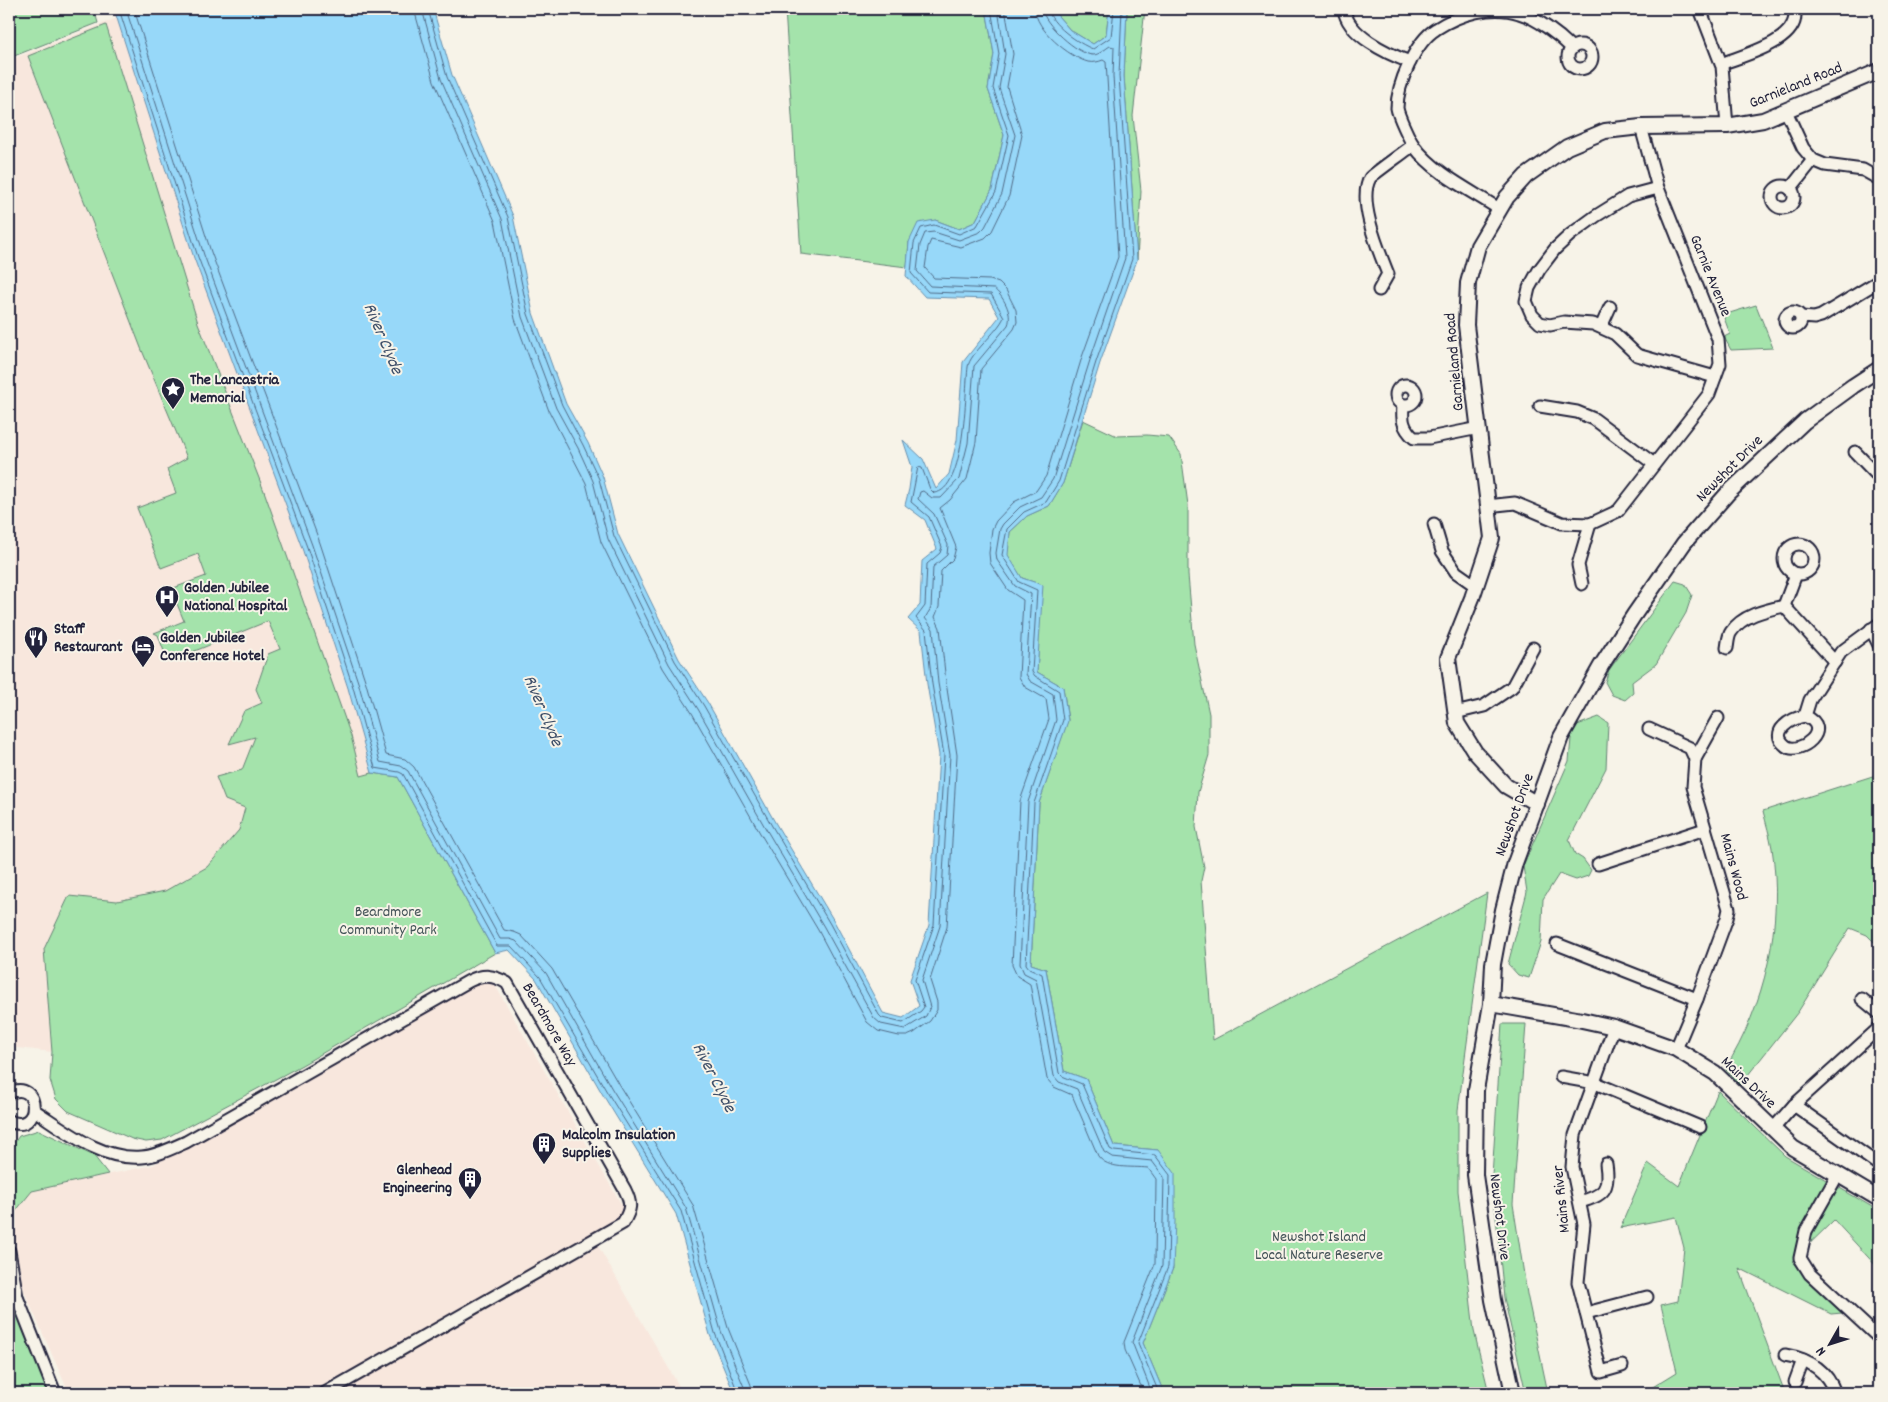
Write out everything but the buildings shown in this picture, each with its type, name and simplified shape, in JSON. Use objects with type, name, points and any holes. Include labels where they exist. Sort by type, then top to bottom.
[{"type":"street","points":[[1344,9],[1344,14],[1356,31],[1373,44],[1410,62]]},
{"type":"street","points":[[1499,209],[1434,167],[1413,145],[1397,109],[1403,77],[1416,49],[1434,29],[1466,15],[1494,9],[1519,13],[1555,33],[1572,48]]},
{"type":"street","points":[[1700,9],[1721,64],[1728,119],[1727,126]]},
{"type":"street","points":[[1721,64],[1778,41],[1790,31],[1795,12],[1794,9]]},
{"type":"street","name":"Garnieland Road","points":[[1537,804],[1506,786],[1475,752],[1457,723],[1448,658],[1476,586],[1492,538],[1466,325],[1468,283],[1478,246],[1507,197],[1526,176],[1567,147],[1605,131],[1641,128],[1727,126],[1763,120],[1879,71]]},
{"type":"street","points":[[1786,111],[1803,148],[1813,160],[1825,165],[1864,170],[1879,178]]},
{"type":"street","name":"Garnie Avenue","points":[[1487,506],[1514,503],[1562,523],[1590,524],[1618,511],[1709,394],[1720,364],[1718,339],[1658,188],[1641,128]]},
{"type":"street","points":[[1379,290],[1388,274],[1373,238],[1365,195],[1371,177],[1413,145]]},
{"type":"street","points":[[1790,189],[1813,160]]},
{"type":"street","points":[[1658,188],[1628,196],[1570,235],[1555,249],[1539,270],[1528,288],[1526,301],[1532,315],[1540,323],[1550,325],[1564,322],[1593,324],[1615,334],[1637,355],[1715,377]]},
{"type":"street","points":[[1801,317],[1814,318],[1821,316],[1879,281]]},
{"type":"street","points":[[1601,327],[1610,307]]},
{"type":"street","name":"Newshot Drive","points":[[1513,1393],[1493,1300],[1475,1176],[1476,1090],[1491,1004],[1493,964],[1503,910],[1515,863],[1562,737],[1602,666],[1634,615],[1684,543],[1728,492],[1805,421],[1879,369]]},
{"type":"street","points":[[1403,404],[1402,421],[1407,432],[1414,438],[1429,438],[1479,428]]},
{"type":"street","points":[[1540,406],[1577,412],[1594,419],[1654,464]]},
{"type":"street","points":[[1855,452],[1879,477]]},
{"type":"street","points":[[1434,524],[1442,551],[1456,572],[1476,586]]},
{"type":"street","points":[[1582,584],[1578,565],[1590,524]]},
{"type":"street","points":[[1784,606],[1796,574]]},
{"type":"street","points":[[1727,648],[1730,633],[1742,621],[1761,612],[1784,606]]},
{"type":"street","points":[[1784,606],[1835,662]]},
{"type":"street","points":[[1805,716],[1810,700],[1842,652],[1875,626],[1879,645]]},
{"type":"street","points":[[1455,713],[1484,706],[1512,688],[1533,648]]},
{"type":"street","points":[[1695,759],[1718,718]]},
{"type":"street","points":[[1649,730],[1690,748],[1695,759]]},
{"type":"street","name":"Mains Wood","points":[[1676,1049],[1727,918],[1728,908],[1693,787],[1695,759]]},
{"type":"street","name":"Mains Wood","points":[[1598,864],[1705,829]]},
{"type":"street","points":[[1557,944],[1697,999]]},
{"type":"street","name":"Beardmore Way","points":[[34,1110],[99,1149],[120,1156],[142,1157],[186,1142],[469,980],[480,976],[487,976],[496,977],[507,983],[631,1201],[629,1213],[623,1223],[325,1393]]},
{"type":"street","points":[[1862,999],[1879,1013]]},
{"type":"street","name":"Mains Drive","points":[[1491,1004],[1614,1027],[1676,1049],[1715,1073],[1793,1148],[1837,1176],[1879,1199]]},
{"type":"street","name":"Mains River","points":[[1614,1027],[1575,1135],[1572,1167],[1584,1224],[1578,1282],[1601,1372],[1622,1366]]},
{"type":"street","points":[[1773,1129],[1794,1105],[1879,1028]]},
{"type":"street","points":[[1561,1077],[1595,1083],[1700,1127]]},
{"type":"street","points":[[9,1093],[15,1090],[26,1093],[33,1100],[34,1110],[25,1122],[16,1124],[9,1122]]},
{"type":"street","points":[[1794,1105],[1879,1165]]},
{"type":"street","points":[[1580,1202],[1596,1197],[1606,1189],[1608,1182],[1606,1164]]},
{"type":"street","points":[[1837,1176],[1806,1231],[1800,1258],[1818,1281],[1879,1338]]},
{"type":"street","points":[[9,1251],[17,1296],[55,1393]]},
{"type":"street","points":[[1586,1313],[1647,1297]]},
{"type":"street","points":[[1785,1356],[1803,1360],[1820,1369],[1835,1393]]},
{"type":"street","points":[[1795,1382],[1803,1360]]},
{"type":"shaded area","name":"Golden Jubilee National Hospital","points":[[117,18],[194,258],[302,548],[348,688],[372,773],[350,779],[68,1111],[56,1099],[50,1080],[52,1052],[9,1047],[9,60]]},
{"type":"shaded area","points":[[488,973],[624,1209],[598,1246],[683,1393],[69,1393],[24,1291],[10,1218],[31,1191],[153,1165]]},
{"type":"green space","points":[[30,9],[94,9],[98,23],[9,58],[9,11]]},
{"type":"green space","points":[[785,9],[986,9],[994,54],[988,89],[1004,135],[992,190],[975,222],[959,229],[935,220],[909,242],[907,267],[801,254]]},
{"type":"green space","points":[[1052,9],[1109,9],[1106,35],[1093,44],[1070,30]]},
{"type":"green space","points":[[1127,9],[1145,9],[1133,116],[1141,191],[1137,260],[1124,76]]},
{"type":"green space","name":"Beardmore Community Park","points":[[106,25],[198,323],[264,491],[351,736],[361,776],[372,773],[398,777],[495,953],[302,1065],[162,1140],[146,1142],[132,1139],[68,1111],[56,1099],[50,1080],[52,1052],[44,949],[69,896],[117,901],[165,891],[207,867],[239,830],[245,808],[225,800],[216,777],[242,770],[255,737],[229,744],[244,711],[262,703],[256,689],[268,654],[280,649],[268,621],[168,662],[158,635],[154,633],[184,621],[171,589],[206,576],[198,554],[161,568],[137,508],[176,493],[167,469],[187,458],[141,348],[28,56]]},
{"type":"green space","points":[[1756,305],[1773,348],[1731,350],[1724,337],[1730,334],[1723,315]]},
{"type":"green space","name":"Newshot Island Local Nature Reserve","points":[[1083,420],[1117,436],[1147,435],[1169,437],[1181,454],[1188,505],[1188,575],[1194,644],[1209,714],[1209,755],[1198,792],[1196,827],[1204,867],[1201,881],[1213,1040],[1487,893],[1458,1110],[1458,1191],[1474,1331],[1489,1393],[1164,1393],[1143,1343],[1173,1268],[1158,1150],[1114,1146],[1086,1079],[1064,1071],[1046,969],[1031,964],[1039,803],[1068,720],[1063,687],[1037,672],[1042,585],[1022,578],[1007,555],[1010,532],[1027,516],[1049,506],[1063,483]]},
{"type":"green space","points":[[1675,581],[1685,584],[1692,595],[1686,613],[1656,664],[1632,682],[1633,693],[1625,700],[1612,695],[1605,682],[1609,670]]},
{"type":"green space","points":[[1599,717],[1608,723],[1606,768],[1569,840],[1575,854],[1583,859],[1591,870],[1588,876],[1576,880],[1559,874],[1543,899],[1541,942],[1529,978],[1518,975],[1508,964],[1527,892],[1523,866],[1569,761],[1572,727]]},
{"type":"green space","points":[[1879,774],[1879,947],[1867,935],[1850,928],[1798,1012],[1740,1085],[1725,1069],[1751,1018],[1761,991],[1773,934],[1775,877],[1772,848],[1763,811]]},
{"type":"green space","points":[[1502,1024],[1526,1024],[1513,1204],[1527,1294],[1548,1393],[1526,1393],[1504,1298],[1492,1176]]},
{"type":"green space","points":[[1718,1091],[1785,1156],[1879,1211],[1879,1269],[1834,1220],[1792,1261],[1842,1313],[1831,1314],[1739,1268],[1785,1393],[1643,1393],[1677,1372],[1661,1305],[1678,1301],[1684,1248],[1676,1217],[1620,1228],[1648,1163],[1679,1186]]},
{"type":"green space","points":[[39,1130],[94,1156],[108,1174],[32,1191],[10,1218],[9,1150],[19,1136]]},
{"type":"green space","points":[[9,1284],[12,1301],[51,1393],[9,1393]]},
{"type":"water","name":"River Clyde","points":[[114,9],[433,9],[452,75],[513,216],[533,313],[566,404],[588,443],[603,477],[618,534],[679,659],[708,703],[776,824],[834,921],[883,1013],[903,1018],[919,1006],[910,980],[929,925],[939,755],[927,684],[921,631],[908,619],[920,605],[922,561],[937,549],[925,520],[905,505],[912,467],[903,440],[923,459],[936,489],[949,474],[957,440],[963,362],[999,317],[989,299],[925,297],[906,276],[909,242],[918,223],[935,220],[959,229],[975,222],[992,190],[1004,135],[988,89],[994,54],[986,9],[1052,9],[1070,30],[1093,44],[1106,35],[1109,9],[1127,9],[1124,76],[1137,260],[1100,363],[1063,483],[1049,506],[1027,516],[1010,532],[1008,555],[1022,578],[1043,585],[1037,672],[1063,687],[1068,721],[1039,803],[1031,964],[1046,969],[1064,1071],[1086,1079],[1114,1146],[1158,1150],[1175,1173],[1173,1268],[1143,1343],[1164,1393],[734,1393],[710,1335],[676,1214],[603,1095],[536,979],[509,950],[495,953],[398,777],[372,773],[348,688],[302,548],[194,258]]},
{"type":"place","name":"The Lancastria Memorial","points":[[173,410]]},
{"type":"place","name":"Golden Jubilee National Hospital","points":[[167,618]]},
{"type":"place","name":"Staff Restaurant","points":[[36,659]]},
{"type":"place","name":"Golden Jubilee Conference Hotel","points":[[143,668]]},
{"type":"place","name":"Malcolm Insulation Supplies","points":[[544,1165]]},
{"type":"place","name":"Glenhead Engineering","points":[[470,1200]]}]
